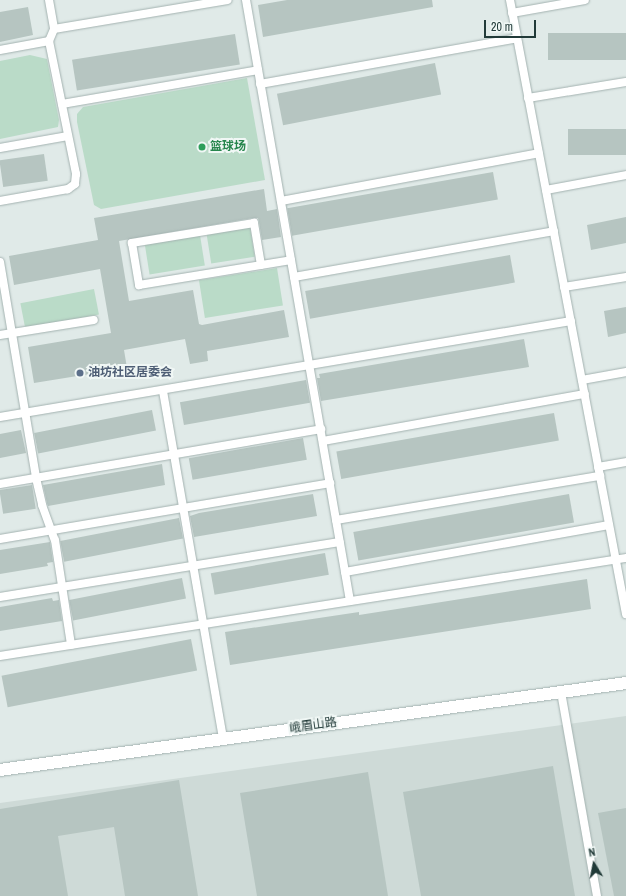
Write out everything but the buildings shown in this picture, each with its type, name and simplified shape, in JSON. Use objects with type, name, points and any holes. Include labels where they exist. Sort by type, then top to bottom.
[{"type":"street","name":"峨眉山路","points":[[0,770],[626,682]]},
{"type":"lane","points":[[0,201],[68,189],[75,184],[76,174],[49,41],[54,29],[49,0]]},
{"type":"lane","points":[[54,29],[228,0]]},
{"type":"lane","points":[[246,0],[350,601]]},
{"type":"lane","points":[[510,0],[626,614]]},
{"type":"lane","points":[[512,13],[585,0]]},
{"type":"lane","points":[[260,84],[517,38]]},
{"type":"lane","points":[[0,50],[49,41]]},
{"type":"lane","points":[[62,104],[258,70]]},
{"type":"lane","points":[[528,98],[626,82]]},
{"type":"lane","points":[[0,148],[68,136]]},
{"type":"lane","points":[[281,201],[539,154]]},
{"type":"lane","points":[[546,190],[626,175]]},
{"type":"lane","points":[[261,265],[254,223],[132,243],[139,286],[291,260]]},
{"type":"lane","points":[[294,277],[554,231]]},
{"type":"lane","points":[[0,262],[36,478],[42,505],[51,531],[71,645]]},
{"type":"lane","points":[[564,287],[626,276]]},
{"type":"lane","points":[[0,335],[94,320]]},
{"type":"lane","points":[[0,417],[163,391],[571,321]]},
{"type":"lane","points":[[582,380],[626,372]]},
{"type":"lane","points":[[163,391],[223,739]]},
{"type":"lane","points":[[323,441],[584,394]]},
{"type":"lane","points":[[0,484],[320,429]]},
{"type":"lane","points":[[598,467],[626,462]]},
{"type":"lane","points":[[336,520],[600,476]]},
{"type":"lane","points":[[0,539],[330,483]]},
{"type":"lane","points":[[345,572],[609,525]]},
{"type":"lane","points":[[0,597],[193,567],[340,542]]},
{"type":"lane","points":[[0,656],[626,558]]},
{"type":"lane","points":[[561,692],[597,896]]},
{"type":"shaded area","points":[[626,716],[626,896],[0,896],[0,803]]},
{"type":"green space","points":[[30,55],[47,59],[59,120],[58,127],[0,139],[0,61]]},
{"type":"green space","points":[[247,78],[265,180],[101,209],[94,205],[77,122],[77,114],[83,107]]},
{"type":"green space","points":[[250,227],[255,257],[211,264],[207,234]]},
{"type":"green space","points":[[200,235],[205,266],[150,274],[145,244]]},
{"type":"green space","points":[[277,268],[283,306],[205,318],[199,280]]},
{"type":"green space","points":[[94,289],[99,315],[25,329],[20,303]]},
{"type":"place","name":"篮球场","points":[[202,147]]},
{"type":"place","name":"油坊社区居委会","points":[[80,373]]}]
